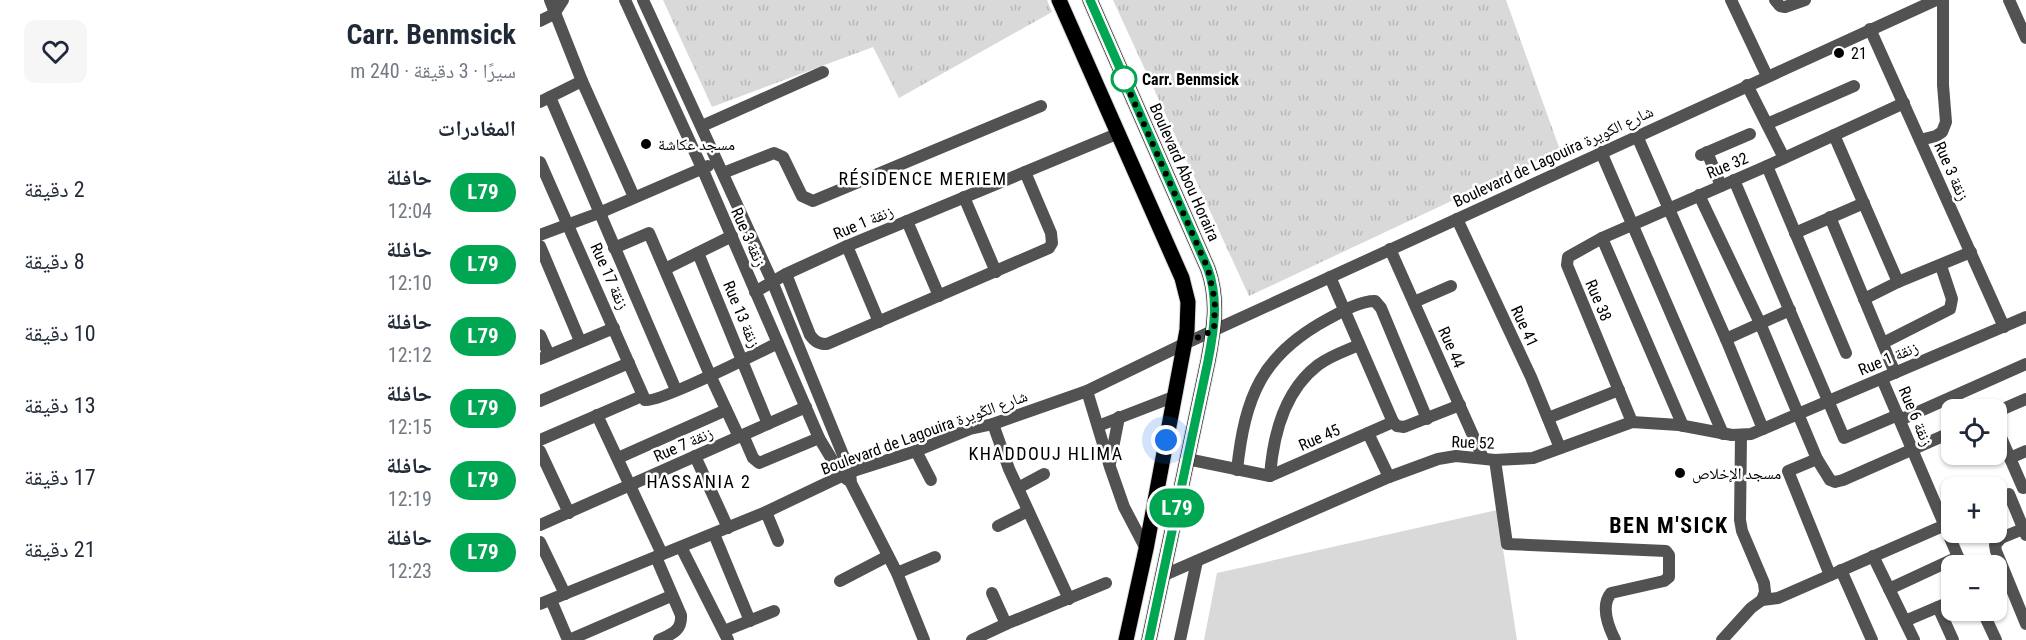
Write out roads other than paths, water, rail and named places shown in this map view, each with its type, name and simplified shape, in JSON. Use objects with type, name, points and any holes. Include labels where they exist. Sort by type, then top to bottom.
[{"type":"main road","points":[[1059,0],[1185,288],[1188,311],[1146,549],[1126,640]]},
{"type":"main road","name":"Boulevard Abou Horaira","points":[[1090,0],[1208,269],[1215,301],[1214,330],[1149,640]]},
{"type":"street","points":[[540,2],[548,0],[634,197]]},
{"type":"street","points":[[540,21],[554,14],[563,0]]},
{"type":"street","name":"Rue 3 زنقة","points":[[625,0],[702,168],[819,438],[848,477]]},
{"type":"street","name":"Rue 3 زنقة","points":[[643,0],[772,281],[848,477],[897,573],[924,640]]},
{"type":"street","points":[[1731,0],[1767,76]]},
{"type":"street","points":[[1775,0],[1780,6],[1785,7],[1805,0]]},
{"type":"street","points":[[1900,0],[1906,12]]},
{"type":"street","name":"Boulevard de Lagouira شارع الكويرة","points":[[1184,344],[1936,0]]},
{"type":"street","points":[[1920,140],[1936,136],[1942,132],[1946,123],[1942,85],[1943,0]]},
{"type":"street","points":[[2009,0],[2026,38]]},
{"type":"street","name":"Rue 3 زنقة","points":[[1870,29],[2004,327]]},
{"type":"street","points":[[702,126],[823,72]]},
{"type":"street","points":[[582,81],[545,100],[599,213],[676,390]]},
{"type":"street","points":[[1747,85],[1784,158]]},
{"type":"street","points":[[1767,124],[1854,86]]},
{"type":"street","name":"Rue 32","points":[[1633,225],[1904,103]]},
{"type":"street","points":[[723,173],[774,153],[779,154],[783,157],[802,196],[813,201],[1041,105]]},
{"type":"street","name":"Rue 1 زنقة","points":[[755,292],[786,274],[847,246],[1119,134]]},
{"type":"street","points":[[1721,186],[1704,154],[1750,134]]},
{"type":"street","points":[[1834,135],[1898,282]]},
{"type":"street","points":[[1637,136],[1667,209],[1726,339],[1762,429]]},
{"type":"street","points":[[1601,152],[1723,434]]},
{"type":"street","points":[[540,236],[599,213],[717,161]]},
{"type":"street","name":"Rue 17 زنقة","points":[[540,162],[646,398]]},
{"type":"street","points":[[1767,166],[1846,353]]},
{"type":"street","points":[[786,274],[814,341],[827,344],[879,322],[1049,248],[1052,243],[1051,233],[1025,172]]},
{"type":"street","points":[[1734,180],[1844,438],[1899,418],[2026,364]]},
{"type":"street","points":[[540,192],[552,187]]},
{"type":"street","points":[[1699,195],[1760,323],[1817,459],[1830,480],[1835,482],[1941,437]]},
{"type":"street","points":[[964,197],[996,272]]},
{"type":"street","points":[[1795,233],[1864,203]]},
{"type":"street","points":[[1830,217],[1895,373]]},
{"type":"street","name":"Rue 41","points":[[1457,219],[1531,377],[1560,448]]},
{"type":"street","points":[[907,221],[939,296]]},
{"type":"street","name":"Rue 38","points":[[1632,422],[1566,261],[1572,254],[1633,225]]},
{"type":"street","points":[[614,249],[649,233],[726,410],[756,462],[763,463],[819,438]]},
{"type":"street","points":[[664,269],[732,236]]},
{"type":"street","points":[[1602,238],[1683,426]]},
{"type":"street","points":[[540,246],[580,341]]},
{"type":"street","points":[[847,246],[879,322]]},
{"type":"street","name":"Rue 44","points":[[1390,249],[1460,405],[1489,459],[1507,544],[1666,551],[1669,555],[1669,577],[1664,581],[1611,593],[1607,598],[1609,628],[1615,640]]},
{"type":"street","points":[[1864,299],[1898,282],[1971,252]]},
{"type":"street","name":"Rue 13 زنقة","points":[[698,253],[744,360],[768,424]]},
{"type":"street","points":[[1882,343],[1952,306],[1952,299],[1941,266]]},
{"type":"street","points":[[1330,277],[1393,422]]},
{"type":"street","points":[[1414,302],[1451,286]]},
{"type":"street","points":[[1237,470],[1246,415],[1253,393],[1262,376],[1288,344],[1305,331],[1368,301],[1378,303],[1427,419]]},
{"type":"street","points":[[1726,339],[1790,310]]},
{"type":"street","name":"Rue 1 زنقة","points":[[1762,429],[2026,317]]},
{"type":"street","points":[[540,335],[545,357],[614,328]]},
{"type":"street","points":[[540,440],[597,415],[676,390],[778,343]]},
{"type":"street","name":"Boulevard de Lagouira شارع الڭويرة","points":[[545,602],[970,429],[993,424],[1087,391],[1184,344]]},
{"type":"street","points":[[1187,459],[1270,476],[1278,427],[1285,408],[1299,385],[1323,362],[1359,345]]},
{"type":"street","points":[[540,401],[629,363]]},
{"type":"street","name":"Rue 6 زنقة","points":[[1882,379],[1941,508]]},
{"type":"street","points":[[1548,418],[1619,390]]},
{"type":"street","points":[[1087,391],[1124,507],[1146,549]]},
{"type":"street","points":[[1098,426],[1173,397]]},
{"type":"street","points":[[2007,407],[2026,399]]},
{"type":"street","name":"Rue 45","points":[[1270,476],[1393,422],[1397,426],[1404,427],[1460,405]]},
{"type":"street","name":"Rue 7 زنقة","points":[[540,525],[806,407]]},
{"type":"street","points":[[618,458],[726,410]]},
{"type":"street","points":[[597,415],[631,485],[659,556],[671,596],[681,615],[679,629],[659,640]]},
{"type":"street","points":[[1110,467],[1119,417]]},
{"type":"street","name":"Rue 52","points":[[1162,576],[1389,477],[1447,457],[1522,460],[1632,422],[1683,426],[1723,434],[1742,435],[1762,429]]},
{"type":"street","points":[[993,424],[1009,469],[1069,599]]},
{"type":"street","points":[[1368,433],[1389,477]]},
{"type":"street","points":[[1722,640],[1732,627],[1762,600],[1765,592],[1764,583],[1742,531],[1740,520],[1742,435]]},
{"type":"street","points":[[540,451],[545,476],[569,513]]},
{"type":"street","points":[[916,451],[931,480]]},
{"type":"street","points":[[2007,451],[2024,487],[2007,495]]},
{"type":"street","points":[[2010,458],[2026,451]]},
{"type":"street","points":[[695,456],[728,528]]},
{"type":"street","points":[[1817,459],[1788,471],[1836,572],[1872,640]]},
{"type":"street","points":[[1018,488],[1044,474]]},
{"type":"street","points":[[2010,494],[2025,532],[2001,538],[1995,545],[2026,624]]},
{"type":"street","points":[[998,526],[1028,511]]},
{"type":"street","points":[[766,512],[778,541]]},
{"type":"street","points":[[1762,600],[1778,598],[1941,526]]},
{"type":"street","points":[[714,534],[750,621]]},
{"type":"street","points":[[540,542],[564,594]]},
{"type":"street","points":[[681,547],[726,636],[750,621],[774,611]]},
{"type":"street","points":[[840,581],[888,556]]},
{"type":"street","points":[[1873,556],[1914,640]]},
{"type":"street","points":[[897,573],[936,557]]},
{"type":"street","points":[[1180,640],[1197,561]]},
{"type":"street","points":[[1889,589],[1941,568]]},
{"type":"street","points":[[972,640],[1106,583]]},
{"type":"street","points":[[992,593],[1006,624]]},
{"type":"street","points":[[545,602],[569,640],[671,596]]},
{"type":"street","points":[[1905,621],[1941,606]]},
{"type":"street","points":[[1938,607],[1953,640]]},
{"type":"street","points":[[1987,621],[1996,640]]},
{"type":"street","points":[[1732,627],[1738,640]]},
{"type":"place","name":"21","points":[[1839,53]]},
{"type":"place","name":"Carr. Benmsick","points":[[1124,79]]},
{"type":"place","name":"مسجد عكاشة","points":[[646,144]]},
{"type":"place","name":"مسجد الإخلاص","points":[[1680,473]]},
{"type":"district","name":"RÉSIDENCE MERIEM","points":[[923,179]]},
{"type":"district","name":"KHADDOUJ HLIMA","points":[[1046,454]]},
{"type":"district","name":"HASSANIA 2","points":[[699,482]]},
{"type":"district","name":"BEN M'SICK","points":[[1669,525]]}]
